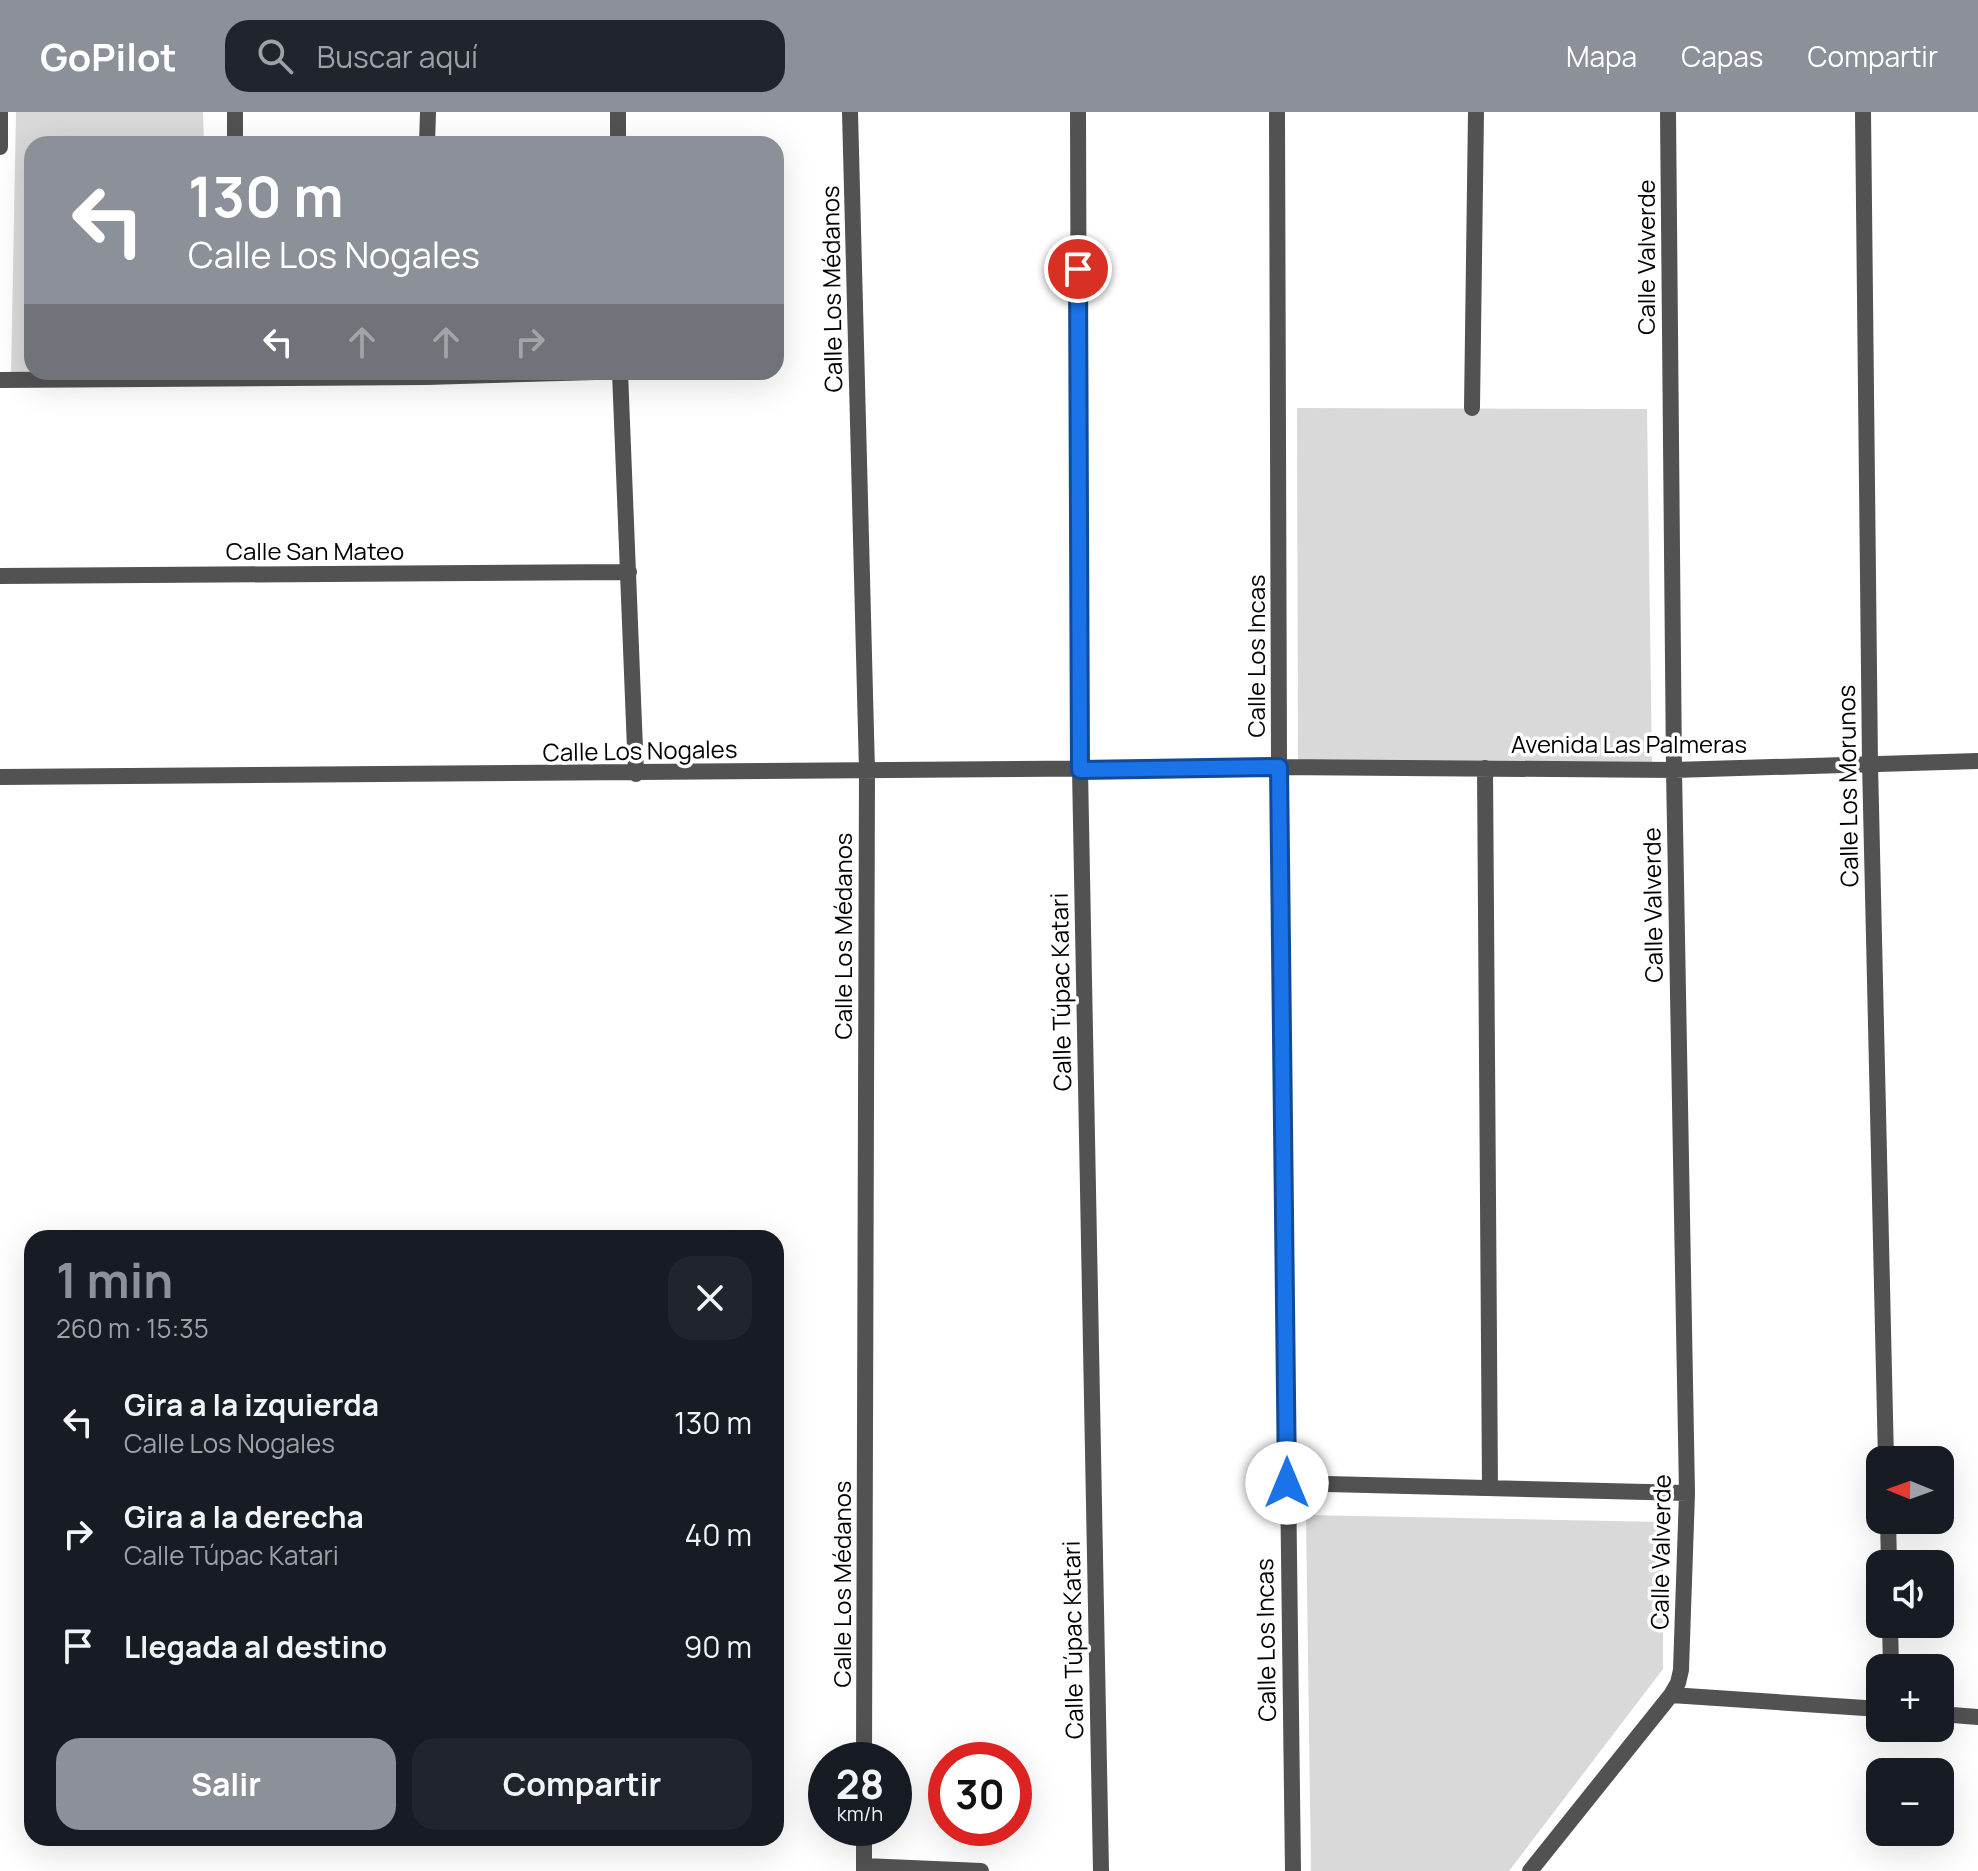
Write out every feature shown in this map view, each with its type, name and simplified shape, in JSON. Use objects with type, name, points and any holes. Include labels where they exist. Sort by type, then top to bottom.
[{"type":"street","points":[[0,112],[0,147]]},
{"type":"street","points":[[235,112],[235,136]]},
{"type":"street","points":[[427,136],[428,112]]},
{"type":"street","points":[[618,112],[618,136]]},
{"type":"street","name":"Calle Los Médanos","points":[[850,112],[867,771],[864,1742]]},
{"type":"street","name":"Calle Túpac Katari","points":[[1078,112],[1080,770],[1101,1871]]},
{"type":"street","name":"Calle Los Incas","points":[[1277,112],[1279,767],[1293,1871]]},
{"type":"street","points":[[1472,408],[1476,112]]},
{"type":"street","name":"Calle Valverde","points":[[1668,112],[1674,770],[1687,1493],[1681,1670],[1671,1695]]},
{"type":"street","name":"Calle Los Morunos","points":[[1863,112],[1870,763],[1886,1446]]},
{"type":"street","points":[[0,380],[24,379]]},
{"type":"street","points":[[620,380],[636,774]]},
{"type":"street","name":"Calle San Mateo","points":[[0,576],[629,572]]},
{"type":"street","name":"Avenida Las Palmeras","points":[[1279,767],[1674,770],[1978,761]]},
{"type":"street","name":"Calle Los Nogales","points":[[0,777],[1279,767]]},
{"type":"street","points":[[1485,768],[1490,1488]]},
{"type":"street","points":[[1287,1483],[1687,1493]]},
{"type":"street","points":[[1530,1871],[1671,1695],[1866,1708]]},
{"type":"street","points":[[1954,1715],[1978,1717]]},
{"type":"street","points":[[864,1846],[864,1868],[981,1871]]},
{"type":"shaded area","points":[[16,112],[203,112],[204,136],[24,136],[24,374],[11,377]]},
{"type":"shaded area","points":[[1297,408],[1647,409],[1652,767],[1298,763]]},
{"type":"shaded area","points":[[1306,1515],[1663,1522],[1663,1669],[1509,1871],[1311,1871]]},
{"type":"route","points":[[1078,269],[1080,770],[1279,767],[1287,1483]]}]
